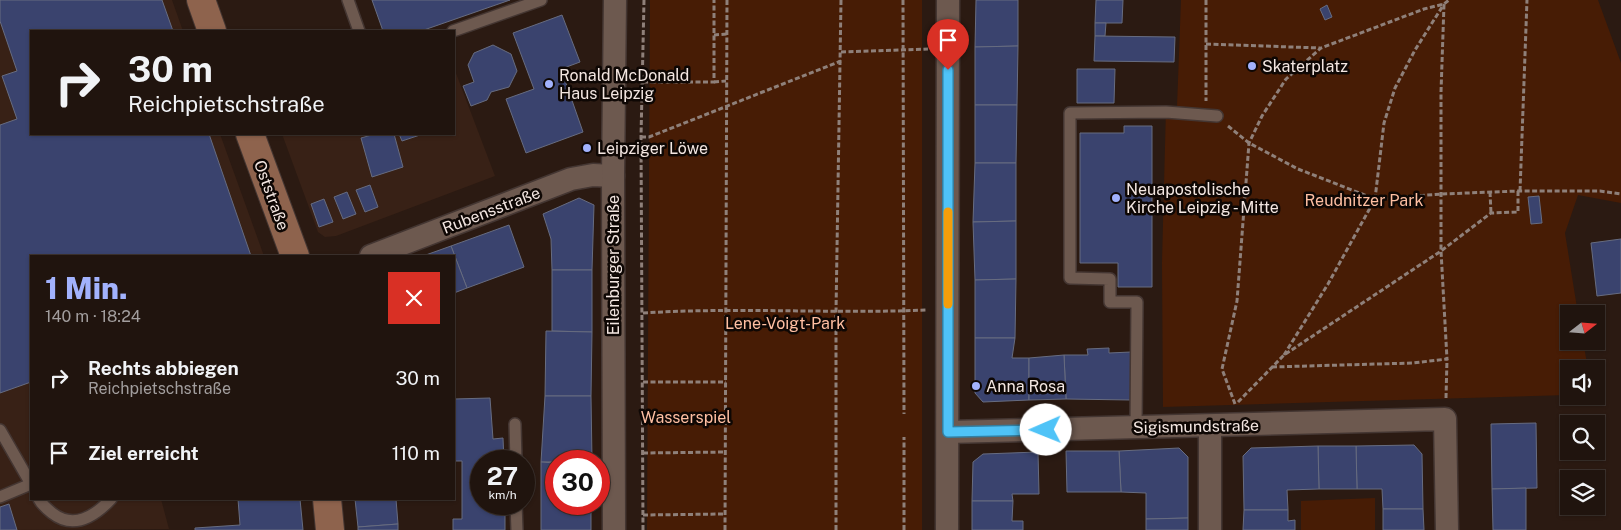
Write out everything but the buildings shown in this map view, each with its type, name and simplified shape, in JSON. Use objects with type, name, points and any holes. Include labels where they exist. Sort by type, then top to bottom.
[{"type":"street","points":[[201,0],[212,30]]},
{"type":"street","name":"Eilenburger Straße","points":[[614,530],[613,176],[615,0]]},
{"type":"street","points":[[947,530],[948,0]]},
{"type":"street","name":"Oststraße","points":[[250,135],[295,255]]},
{"type":"street","name":"Rubensstraße","points":[[374,255],[571,179],[613,176]]},
{"type":"street","name":"Sigismundstraße","points":[[948,432],[1210,426],[1235,415],[1445,420]]},
{"type":"street","points":[[1445,420],[1447,530]]},
{"type":"street","points":[[1210,426],[1210,530]]},
{"type":"street","points":[[327,500],[330,530]]},
{"type":"lane","points":[[348,0],[359,30]]},
{"type":"lane","points":[[455,30],[541,0]]},
{"type":"lane","points":[[1136,428],[1136,302],[1110,302],[1110,279],[1070,278],[1070,113],[1166,112],[1217,116]]},
{"type":"lane","points":[[515,424],[516,450]]},
{"type":"lane","points":[[0,430],[30,482]]},
{"type":"lane","points":[[0,497],[30,484]]},
{"type":"lane","points":[[40,500],[42,505],[61,520],[78,522],[100,510],[110,500]]},
{"type":"lane","points":[[516,515],[517,530]]},
{"type":"path","points":[[643,530],[644,382],[641,136],[644,0]]},
{"type":"path","points":[[714,0],[714,82]]},
{"type":"path","points":[[725,530],[727,0]]},
{"type":"path","points":[[836,530],[836,312],[841,0]]},
{"type":"path","points":[[903,0],[904,414]]},
{"type":"path","points":[[1206,0],[1206,102],[1217,116],[1249,143],[1298,168],[1375,199],[1519,191],[1600,191],[1621,194]]},
{"type":"path","points":[[1284,356],[1328,284],[1375,199],[1384,123],[1395,88],[1415,50],[1444,4],[1449,0]]},
{"type":"path","points":[[1235,415],[1272,367],[1284,356],[1441,251],[1491,213],[1518,212],[1528,0]]},
{"type":"path","points":[[1235,415],[1222,370],[1237,301],[1249,143],[1262,116],[1286,78],[1321,48],[1424,9],[1444,4]]},
{"type":"path","points":[[1444,4],[1441,92],[1441,251],[1447,359],[1445,420]]},
{"type":"path","points":[[714,35],[727,34]]},
{"type":"path","points":[[1206,44],[1321,48]]},
{"type":"path","points":[[841,52],[948,50]]},
{"type":"path","points":[[641,136],[649,137],[841,61]]},
{"type":"path","points":[[643,82],[726,81]]},
{"type":"path","points":[[1490,192],[1491,213]]},
{"type":"path","points":[[643,313],[726,310],[836,312],[904,310]]},
{"type":"path","points":[[1272,367],[1413,363],[1447,359]]},
{"type":"path","points":[[644,382],[726,382]]},
{"type":"path","points":[[904,438],[904,530]]},
{"type":"path","points":[[643,452],[726,452]]},
{"type":"path","points":[[643,515],[725,514]]},
{"type":"shaded area","points":[[0,0],[172,0],[183,30],[30,30],[30,135],[220,135],[264,255],[30,255],[30,500],[161,500],[169,529],[0,530]]},
{"type":"shaded area","points":[[455,71],[495,176],[336,236],[325,237],[318,232],[282,135],[455,135]]},
{"type":"green space","name":"Lene-Voigt-Park","points":[[650,0],[922,0],[922,530],[647,530]]},
{"type":"green space","name":"Reudnitzer Park","points":[[1181,0],[1598,0],[1621,63],[1621,203],[1578,195],[1565,233],[1577,305],[1560,305],[1560,350],[1585,350],[1586,360],[1560,360],[1560,395],[1163,407],[1162,263],[1166,108],[1177,107]]},
{"type":"green space","points":[[1375,498],[1375,530],[1301,530],[1301,501]]},
{"type":"slow traffic","points":[[948,212],[948,304]]},
{"type":"place","name":"Skaterplatz","points":[[1252,66]]},
{"type":"place","name":"Ronald McDonald Haus Leipzig","points":[[549,84]]},
{"type":"place","name":"Leipziger Löwe","points":[[587,148]]},
{"type":"place","name":"Neuapostolische Kirche Leipzig - Mitte","points":[[1116,198]]},
{"type":"place","name":"Anna Rosa","points":[[976,386]]},
{"type":"route","points":[[948,70],[948,432],[1046,430]]},
{"type":"park label","name":"Wasserspiel","points":[[686,417]]}]
